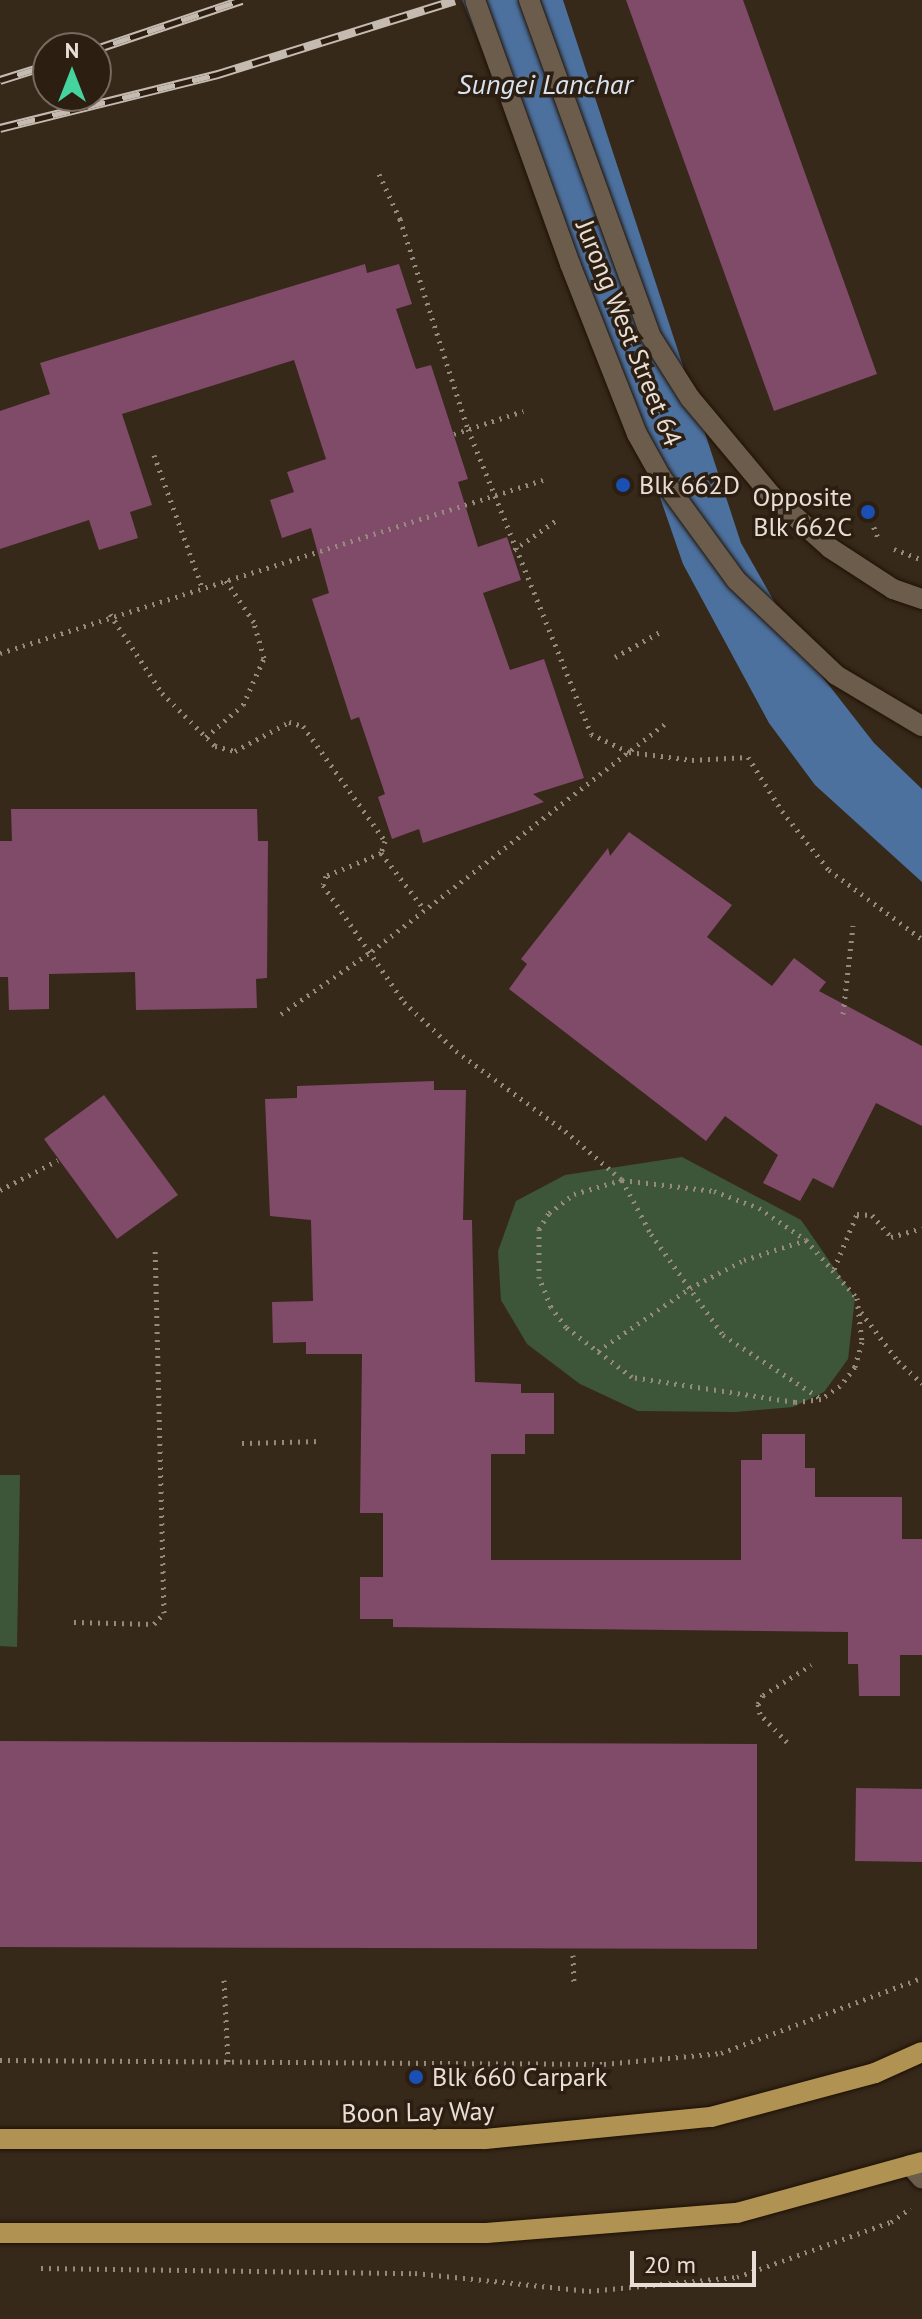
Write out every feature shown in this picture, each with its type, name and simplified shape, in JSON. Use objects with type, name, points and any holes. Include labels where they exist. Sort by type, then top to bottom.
[{"type":"main road","name":"Boon Lay Way","points":[[0,2139],[500,2137],[711,2117],[875,2073],[922,2052]]},
{"type":"main road","points":[[0,2233],[487,2233],[737,2213],[918,2169]]},
{"type":"street","name":"Jurong West Street 64","points":[[475,0],[570,264],[637,434],[661,477],[736,580],[836,675],[922,726]]},
{"type":"street","name":"Jurong West Street 64","points":[[529,0],[650,335],[690,398],[771,495],[830,548],[893,589],[922,599]]},
{"type":"path","points":[[379,174],[400,219],[468,429],[591,734],[629,752],[692,760],[748,757],[782,811],[829,870],[922,939]]},
{"type":"path","points":[[454,434],[523,411]]},
{"type":"path","points":[[154,455],[202,587]]},
{"type":"path","points":[[0,653],[110,614],[497,498],[543,480]]},
{"type":"path","points":[[868,512],[880,543],[922,560]]},
{"type":"path","points":[[516,549],[558,519]]},
{"type":"path","points":[[206,737],[243,705],[264,658],[254,622],[225,579]]},
{"type":"path","points":[[110,614],[162,693],[215,746],[235,751],[296,721],[385,841],[381,853],[326,876],[323,885],[372,951],[404,1002],[456,1051],[565,1131],[622,1180],[723,1335],[821,1399]]},
{"type":"path","points":[[615,657],[660,632]]},
{"type":"path","points":[[281,1014],[372,951],[667,722]]},
{"type":"path","points":[[381,853],[424,910]]},
{"type":"path","points":[[843,1014],[853,926]]},
{"type":"path","points":[[0,1190],[58,1160]]},
{"type":"path","points":[[858,1308],[862,1342],[855,1367],[821,1399],[795,1402],[632,1377],[598,1351],[551,1307],[539,1278],[539,1229],[549,1213],[574,1194],[622,1180],[714,1191],[759,1208],[806,1240],[834,1269],[858,1308],[898,1361],[922,1383]]},
{"type":"path","points":[[834,1269],[857,1214],[872,1215],[891,1237],[922,1228]]},
{"type":"path","points":[[598,1351],[690,1288],[744,1260],[806,1240]]},
{"type":"path","points":[[74,1622],[154,1624],[164,1613],[155,1251]]},
{"type":"path","points":[[242,1443],[321,1441]]},
{"type":"path","points":[[787,1742],[760,1714],[758,1704],[763,1695],[811,1665]]},
{"type":"path","points":[[573,1955],[574,1984]]},
{"type":"path","points":[[0,2060],[604,2064],[721,2053],[922,1978]]},
{"type":"path","points":[[224,1980],[228,2063]]},
{"type":"path","points":[[31,2268],[415,2273],[589,2291],[737,2277],[891,2222],[922,2200]]},
{"type":"green space","points":[[682,1157],[801,1220],[855,1298],[848,1359],[824,1392],[793,1407],[735,1412],[638,1411],[580,1384],[527,1344],[501,1300],[498,1251],[516,1201],[565,1175]]},
{"type":"green space","points":[[0,1475],[20,1475],[17,1647],[0,1646]]},
{"type":"water","name":"Sungei Lanchar","points":[[462,0],[563,0],[741,543],[803,652],[874,743],[922,789],[922,882],[815,785],[769,723],[683,564],[633,419]]},
{"type":"building","points":[[626,0],[743,0],[877,374],[774,411]]},
{"type":"building","points":[[365,264],[367,273],[399,264],[412,304],[396,309],[416,369],[431,365],[468,479],[458,482],[478,547],[507,537],[521,580],[483,593],[510,670],[544,659],[584,778],[533,794],[544,802],[423,843],[419,829],[392,839],[378,797],[385,794],[359,717],[351,720],[312,599],[329,593],[311,528],[282,538],[270,500],[294,492],[287,472],[326,459],[294,360],[122,414],[152,505],[130,512],[138,538],[99,550],[89,520],[0,549],[0,411],[50,394],[40,363]]},
{"type":"building","points":[[11,809],[257,809],[258,841],[268,841],[267,978],[256,979],[257,1008],[136,1010],[135,972],[49,974],[49,1009],[9,1010],[8,977],[0,977],[0,841],[12,841]]},
{"type":"building","points":[[629,832],[732,905],[707,937],[772,986],[794,958],[826,982],[819,991],[922,1046],[922,1126],[876,1103],[833,1188],[813,1178],[800,1201],[763,1183],[778,1155],[725,1116],[706,1141],[509,989],[527,964],[521,959],[608,848],[610,856]]},
{"type":"building","points":[[434,1081],[434,1090],[466,1090],[463,1220],[472,1220],[475,1382],[521,1384],[521,1393],[554,1393],[554,1434],[525,1434],[525,1454],[491,1454],[491,1560],[741,1560],[741,1460],[762,1460],[762,1434],[805,1434],[805,1468],[815,1468],[815,1497],[902,1497],[902,1539],[922,1539],[922,1655],[900,1655],[900,1696],[859,1696],[858,1664],[848,1664],[848,1632],[393,1627],[393,1619],[360,1619],[360,1577],[383,1577],[383,1513],[360,1513],[362,1354],[306,1354],[306,1342],[273,1343],[272,1302],[313,1301],[311,1220],[270,1216],[265,1099],[297,1098],[297,1086]]},
{"type":"building","points":[[104,1095],[178,1195],[117,1239],[44,1139]]},
{"type":"building","points":[[0,1741],[757,1744],[757,1949],[0,1947]]},
{"type":"building","points":[[856,1788],[922,1789],[922,1862],[855,1861]]},
{"type":"railway","points":[[112,44],[242,0]]},
{"type":"railway","points":[[0,128],[218,74],[455,0]]},
{"type":"railway","points":[[0,80],[32,70]]},
{"type":"place","name":"Blk 662D","points":[[623,485]]},
{"type":"place","name":"Opposite Blk 662C","points":[[868,512]]},
{"type":"place","name":"Blk 660 Carpark","points":[[416,2077]]}]
